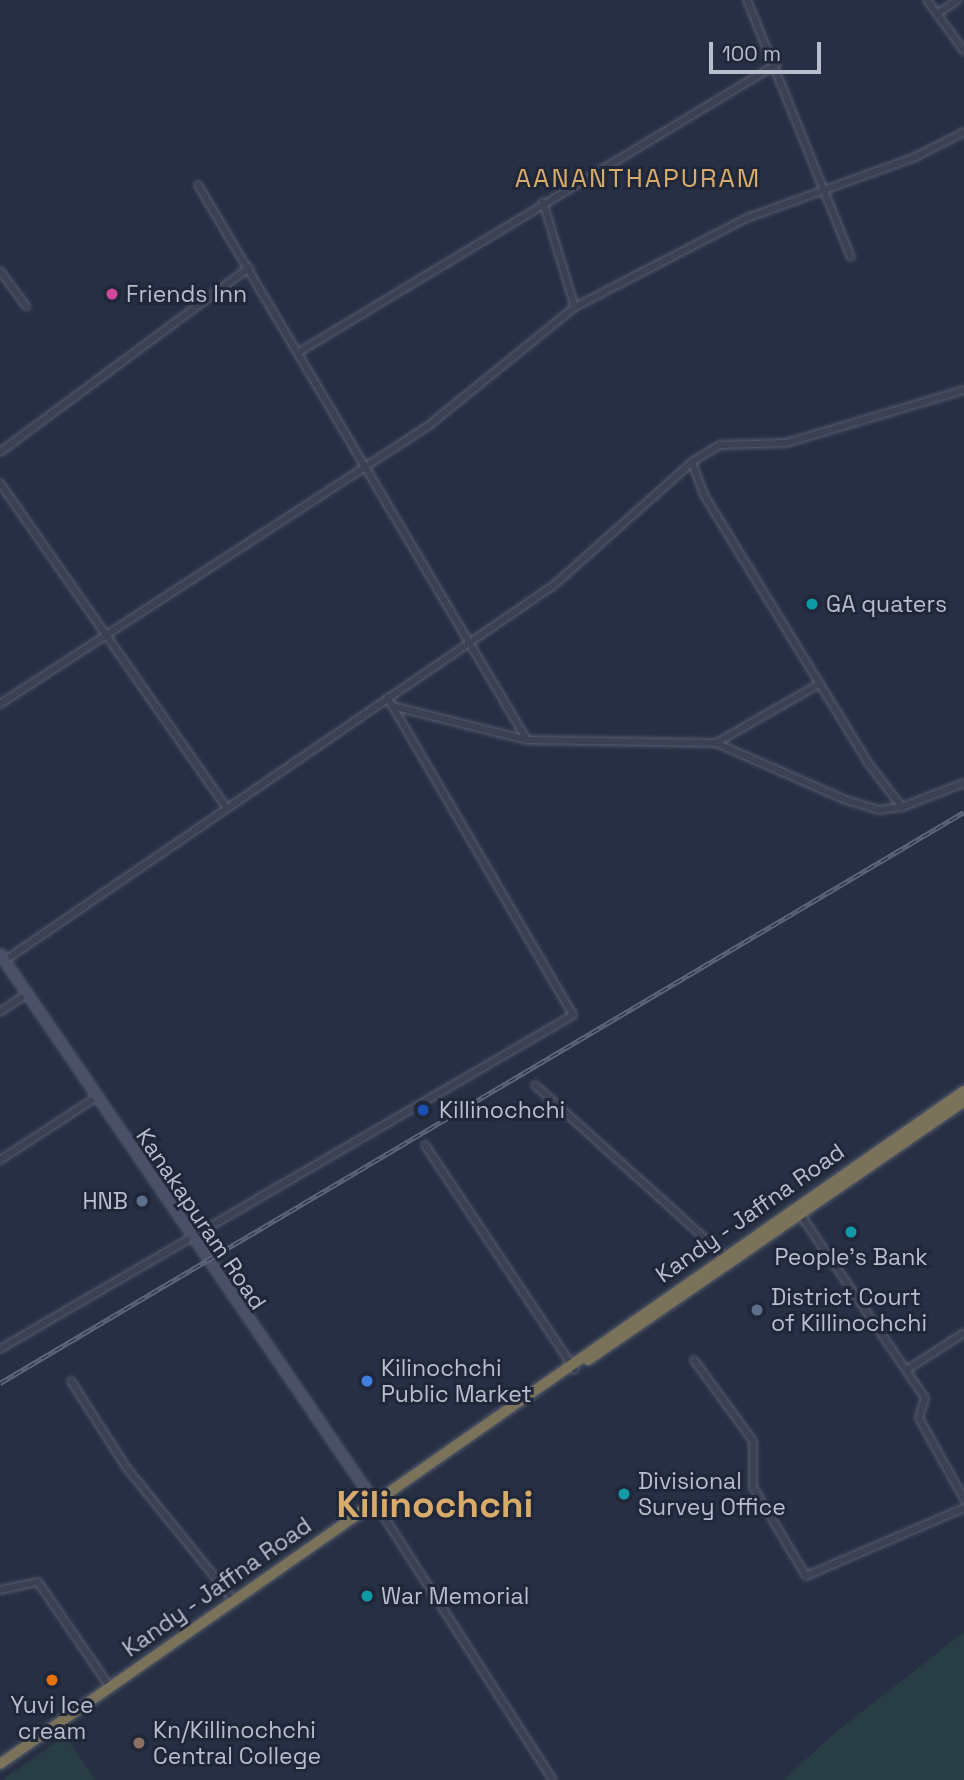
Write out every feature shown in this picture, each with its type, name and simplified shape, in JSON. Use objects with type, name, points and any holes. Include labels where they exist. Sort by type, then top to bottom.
[{"type":"highway","name":"Kandy - Jaffna Road","points":[[0,1765],[798,1211],[964,1091]]},
{"type":"highway","name":"Kandy - Jaffna Road","points":[[573,1367],[723,1256],[798,1211],[964,1102]]},
{"type":"street","points":[[747,0],[777,64],[851,257]]},
{"type":"street","points":[[927,0],[964,51]]},
{"type":"street","points":[[937,14],[958,0]]},
{"type":"street","points":[[299,352],[543,202],[777,64]]},
{"type":"street","points":[[0,704],[104,633],[428,426],[575,307],[747,218],[913,158],[964,132]]},
{"type":"street","points":[[198,185],[367,465],[527,740]]},
{"type":"street","points":[[543,202],[575,307]]},
{"type":"street","points":[[0,452],[249,268]]},
{"type":"street","points":[[0,271],[26,306]]},
{"type":"street","points":[[2,958],[554,585],[692,462],[720,445],[786,443],[964,390]]},
{"type":"street","points":[[692,462],[704,495],[819,684],[902,807]]},
{"type":"street","points":[[0,483],[227,808]]},
{"type":"street","points":[[716,743],[819,684]]},
{"type":"street","points":[[0,1349],[187,1236],[573,1015],[387,697]]},
{"type":"street","points":[[392,706],[527,740],[716,743],[846,800],[878,810],[902,807],[964,783]]},
{"type":"street","name":"Kanakapuram Road","points":[[2,958],[187,1236],[375,1503]]},
{"type":"street","points":[[0,1012],[27,994]]},
{"type":"street","points":[[535,1085],[723,1256]]},
{"type":"street","points":[[0,1160],[95,1098]]},
{"type":"street","points":[[425,1145],[573,1367]]},
{"type":"street","points":[[798,1211],[908,1369],[925,1398],[919,1418],[964,1499]]},
{"type":"street","points":[[908,1369],[964,1333]]},
{"type":"street","points":[[694,1360],[754,1441],[753,1487],[806,1576],[964,1508]]},
{"type":"street","points":[[71,1381],[126,1467],[234,1602]]},
{"type":"street","points":[[375,1503],[553,1780]]},
{"type":"street","points":[[0,1590],[38,1582],[110,1687]]},
{"type":"shaded area","points":[[964,1632],[964,1780],[783,1780],[837,1731]]},
{"type":"shaded area","points":[[65,1736],[96,1780],[2,1780]]},
{"type":"railway","points":[[0,1383],[964,812]]},
{"type":"place","name":"Friends Inn","points":[[112,294]]},
{"type":"place","name":"GA quaters","points":[[812,604]]},
{"type":"place","name":"Killinochchi","points":[[423,1110]]},
{"type":"place","name":"HNB","points":[[142,1201]]},
{"type":"place","name":"People's Bank","points":[[851,1232]]},
{"type":"place","name":"District Court of Killinochchi","points":[[757,1310]]},
{"type":"place","name":"Kilinochchi Public Market","points":[[367,1381]]},
{"type":"place","name":"Divisional Survey Office","points":[[624,1494]]},
{"type":"place","name":"War Memorial","points":[[367,1596]]},
{"type":"place","name":"Yuvi Ice cream","points":[[52,1680]]},
{"type":"place","name":"Kn/Killinochchi Central College","points":[[139,1743]]},
{"type":"district","name":"AANANTHAPURAM","points":[[638,179]]},
{"type":"district","name":"Kilinochchi","points":[[435,1505]]}]
